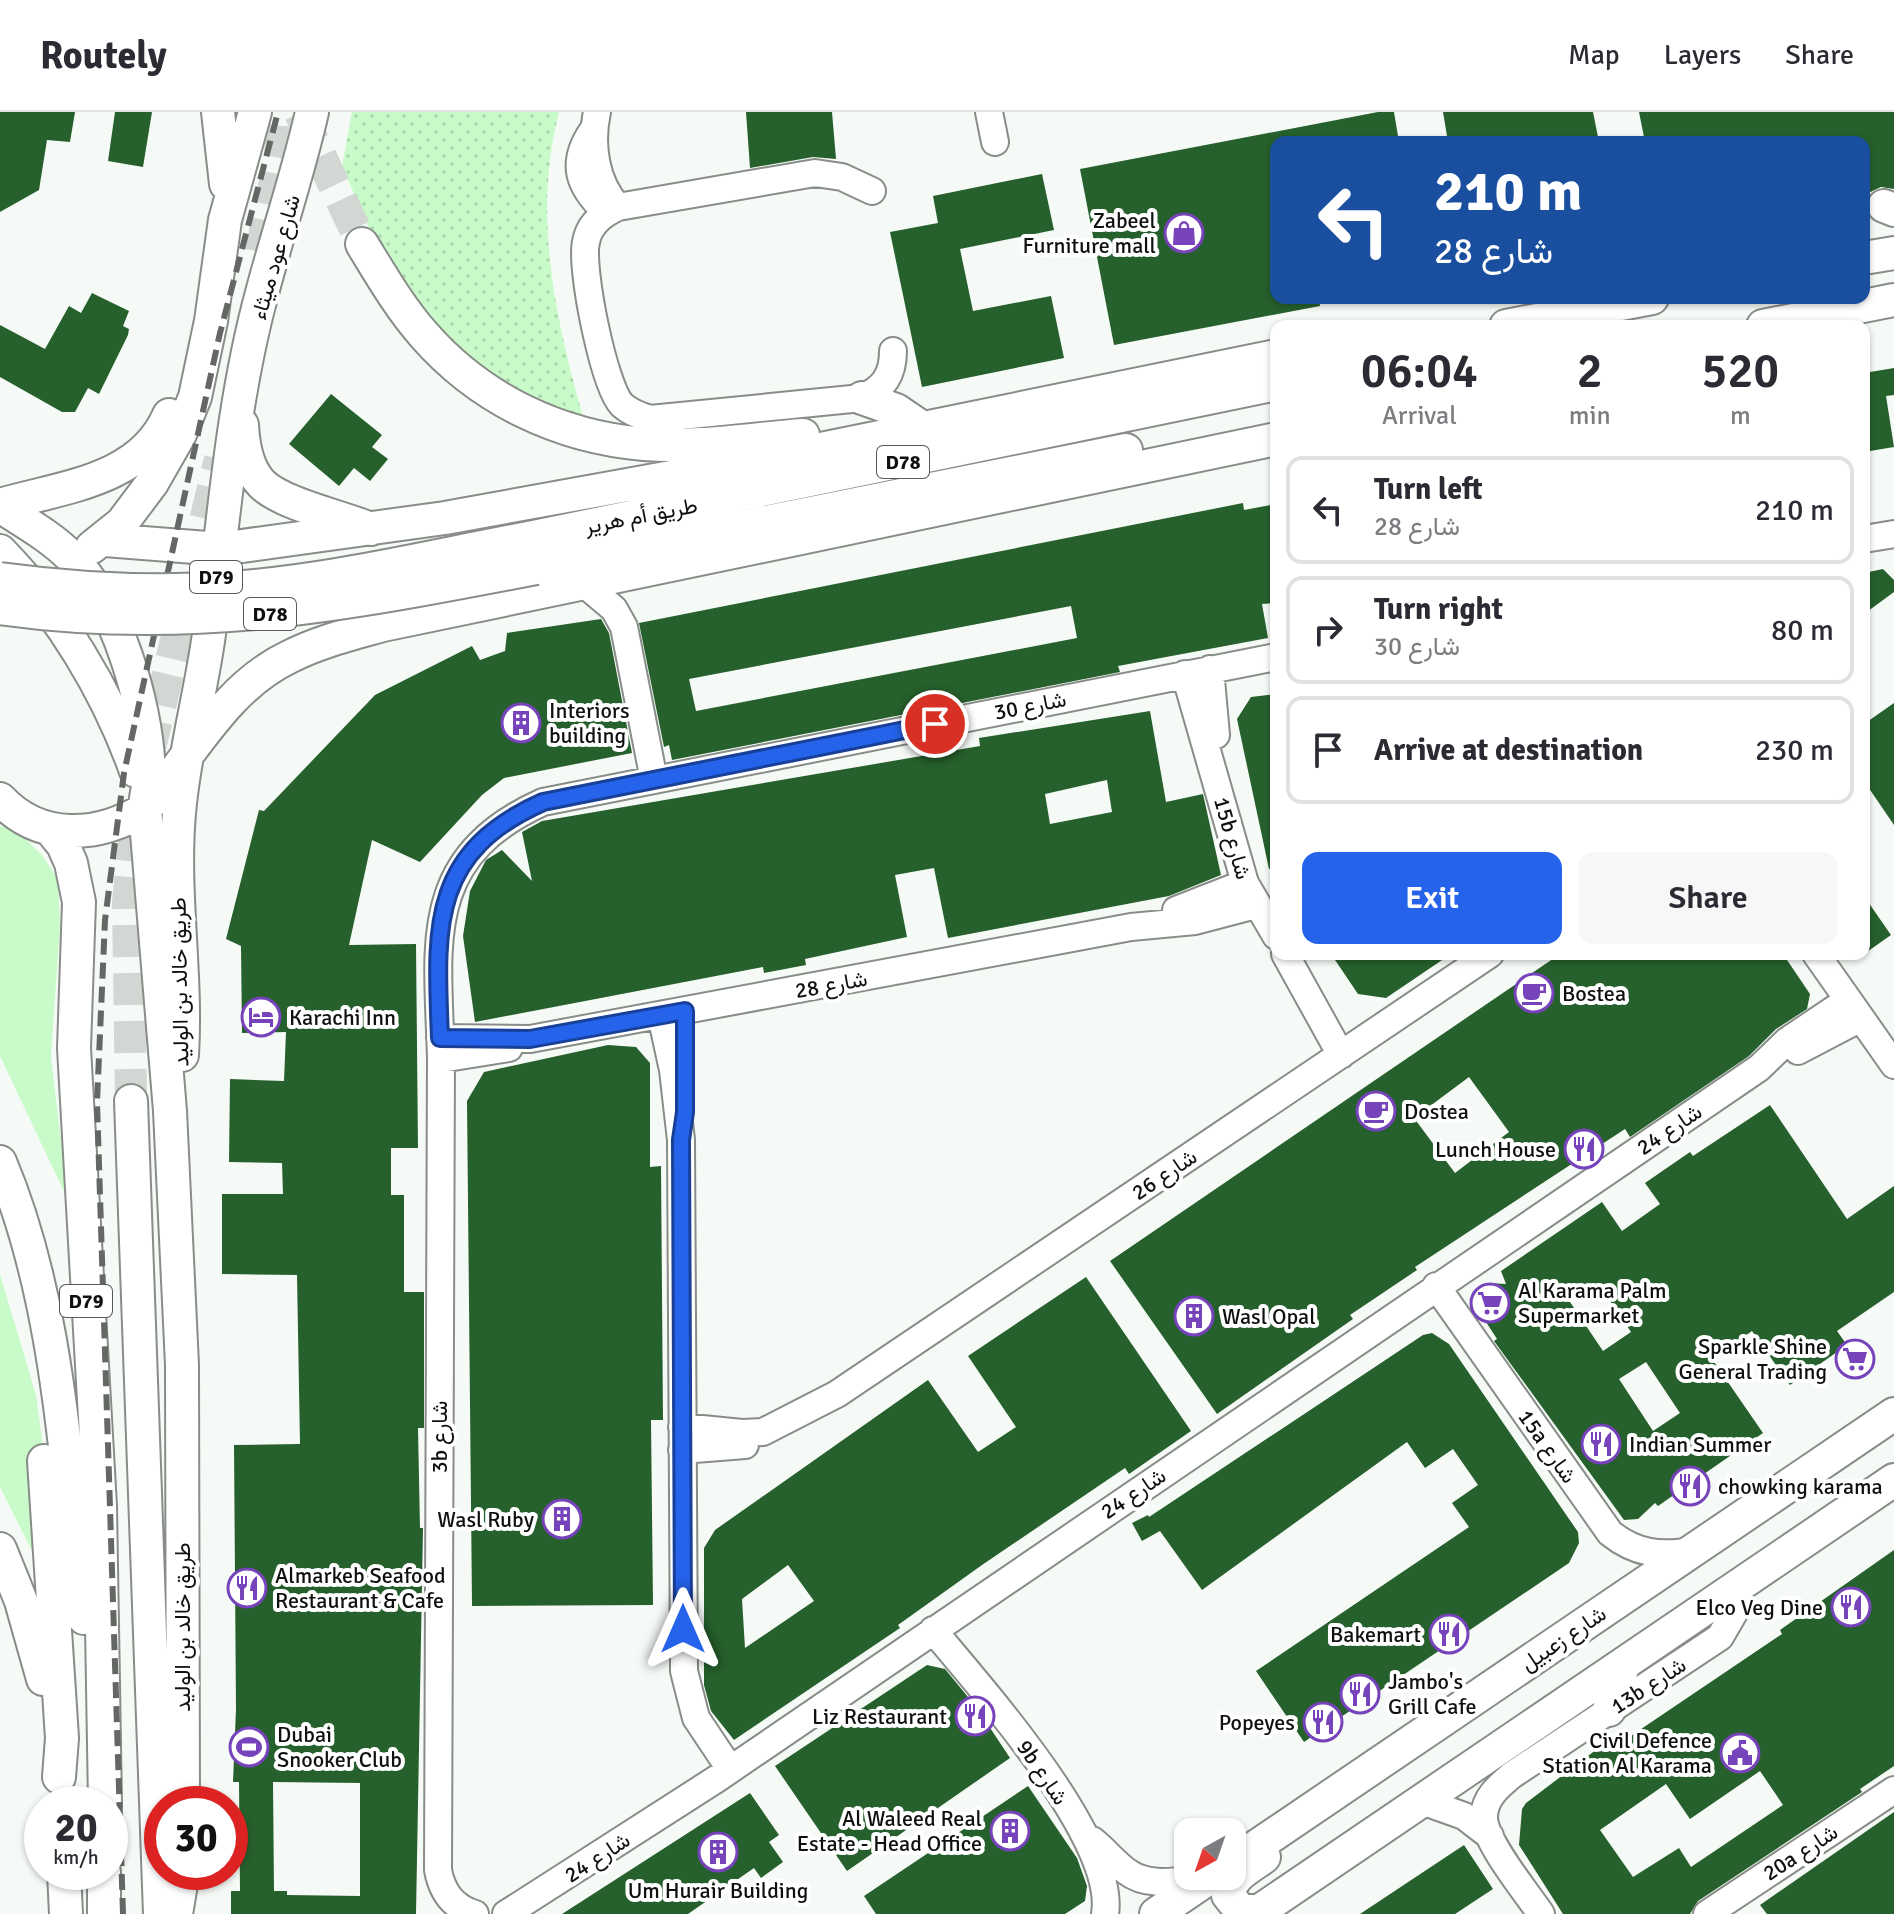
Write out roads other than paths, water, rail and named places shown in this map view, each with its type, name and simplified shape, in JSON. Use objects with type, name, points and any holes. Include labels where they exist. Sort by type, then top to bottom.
[{"type":"main road","points":[[218,112],[227,176],[225,220]]},
{"type":"main road","name":"شارع عود ميثاء","points":[[211,321],[225,220],[255,112]]},
{"type":"main road","name":"شارع عود ميثاء","points":[[240,402],[261,293],[296,184],[312,112]]},
{"type":"main road","points":[[362,244],[423,335],[460,371],[503,400],[548,423],[596,438],[645,444],[691,444],[838,432],[873,437]]},
{"type":"main road","points":[[1870,257],[1894,253]]},
{"type":"main road","points":[[1793,320],[1894,300]]},
{"type":"main road","points":[[1537,320],[1621,304]]},
{"type":"main road","points":[[0,505],[102,476],[141,456],[167,421],[191,353],[211,321]]},
{"type":"main road","points":[[0,610],[14,582],[72,558],[105,540],[152,483],[180,434],[195,397],[211,321]]},
{"type":"main road","points":[[105,540],[220,549],[371,529],[695,473],[1270,357]]},
{"type":"main road","points":[[1046,403],[1078,369]]},
{"type":"main road","name":"طريق أم هرير","points":[[0,610],[114,620],[248,616],[369,600],[533,553],[1270,385]]},
{"type":"main road","points":[[862,398],[896,410],[921,427]]},
{"type":"main road","points":[[240,402],[245,450],[262,484],[287,498],[371,529]]},
{"type":"main road","name":"طريق خالد بن الوليد","points":[[183,1786],[183,1413],[170,1111],[182,1072],[184,1020],[177,854],[240,402]]},
{"type":"main road","name":"طريق أم هرير","points":[[14,582],[97,588],[228,588],[533,553],[1270,422]]},
{"type":"main road","points":[[5,808],[50,829],[92,831],[111,826],[145,802],[229,702],[257,676],[307,649],[383,625],[1072,484],[1270,440]]},
{"type":"main road","points":[[0,505],[55,542],[72,558],[108,613],[136,696],[149,766],[145,802],[170,1111]]},
{"type":"main road","points":[[0,551],[14,582],[97,686],[129,751],[145,802]]},
{"type":"main road","name":"D79","points":[[50,829],[63,845],[71,863],[79,902],[74,1006],[76,1096],[100,1506],[105,1786]]},
{"type":"main road","points":[[131,1101],[160,1914]]},
{"type":"main road","points":[[0,1162],[22,1223],[47,1325],[104,1786]]},
{"type":"main road","points":[[47,1325],[41,1335],[36,1357],[61,1726],[59,1786]]},
{"type":"main road","name":"شارع زعبيل","points":[[1246,1853],[1894,1414]]},
{"type":"main road","points":[[1339,1791],[1335,1805],[1325,1816],[1245,1870],[1230,1885],[1228,1895],[1232,1905],[1241,1911],[1257,1913],[1419,1800],[1623,1666],[1675,1649],[1738,1590],[1894,1480]]},
{"type":"main road","points":[[0,1549],[35,1646],[58,1786]]},
{"type":"main road","points":[[1609,1710],[1623,1666]]},
{"type":"main road","points":[[65,1890],[66,1914]]},
{"type":"main road","points":[[104,1890],[104,1914]]},
{"type":"main road","points":[[176,1914],[180,1890]]},
{"type":"main road","name":"شارع زعبيل","points":[[1156,1914],[1191,1890]]},
{"type":"street","points":[[989,112],[995,142]]},
{"type":"street","points":[[595,121],[584,142],[577,170],[583,188],[612,210]]},
{"type":"street","points":[[872,191],[842,177],[815,173],[612,210],[598,218],[586,240],[585,265],[613,392],[635,414],[665,419],[862,398],[887,381],[893,367],[893,351]]},
{"type":"street","points":[[1870,538],[1894,534]]},
{"type":"street","points":[[582,582],[614,609],[624,627],[654,780]]},
{"type":"street","name":"شارع 30","points":[[441,1049],[437,932],[452,884],[473,852],[500,825],[543,802],[1270,658]]},
{"type":"street","name":"15b شارع","points":[[1197,672],[1219,755],[1217,782],[1250,894],[1270,926]]},
{"type":"street","name":"شارع 28","points":[[441,1049],[530,1039],[1131,927],[1250,894]]},
{"type":"street","points":[[1289,960],[1349,1049]]},
{"type":"street","points":[[1296,960],[1349,1049]]},
{"type":"street","name":"شارع 26","points":[[682,1439],[763,1432],[837,1394],[1481,960]]},
{"type":"street","points":[[1820,960],[1894,1065]]},
{"type":"street","name":"شارع 24","points":[[506,1914],[724,1773],[1759,1068],[1787,1041],[1855,1009]]},
{"type":"street","points":[[673,1013],[673,1070],[681,1140],[683,1658],[691,1708],[724,1773]]},
{"type":"street","name":"3b شارع","points":[[441,1049],[438,1870],[447,1896],[457,1906],[475,1914]]},
{"type":"street","name":"15a شارع","points":[[1436,1286],[1610,1533],[1638,1550],[1655,1554],[1693,1551]]},
{"type":"street","name":"9b شارع","points":[[942,1624],[1086,1835],[1106,1893],[1105,1914]]},
{"type":"street","name":"13b شارع","points":[[1490,1836],[1484,1819],[1493,1793],[1512,1775],[1609,1710],[1675,1649]]},
{"type":"street","name":"20a شارع","points":[[1707,1914],[1894,1790]]},
{"type":"street","points":[[1419,1800],[1464,1816],[1490,1836],[1541,1914]]},
{"type":"street","name":"9b شارع","points":[[1086,1835],[1140,1879],[1152,1882],[1174,1879]]},
{"type":"tunnel","points":[[261,252],[280,156],[283,112]]},
{"type":"tunnel","points":[[300,113],[362,244]]},
{"type":"tunnel","points":[[149,752],[220,459]]},
{"type":"tunnel","points":[[131,1101],[128,902],[138,801]]},
{"type":"railway","points":[[123,1914],[97,1102],[105,920],[124,773],[220,333],[278,112]]},
{"type":"place","name":"Zabeel Furniture mall","points":[[1184,233]]},
{"type":"place","name":"Interiors building","points":[[521,723]]},
{"type":"place","name":"Bostea","points":[[1534,993]]},
{"type":"place","name":"Karachi Inn","points":[[261,1017]]},
{"type":"place","name":"Dostea","points":[[1376,1111]]},
{"type":"place","name":"Lunch House","points":[[1584,1149]]},
{"type":"place","name":"Al Karama Palm Supermarket","points":[[1490,1303]]},
{"type":"place","name":"Wasl Opal","points":[[1194,1316]]},
{"type":"place","name":"Sparkle Shine General Trading","points":[[1855,1359]]},
{"type":"place","name":"Indian Summer","points":[[1601,1444]]},
{"type":"place","name":"chowking karama","points":[[1690,1486]]},
{"type":"place","name":"Wasl Ruby","points":[[562,1519]]},
{"type":"place","name":"Almarkeb Seafood Restaurant & Cafe","points":[[247,1588]]},
{"type":"place","name":"Elco Veg Dine","points":[[1851,1607]]},
{"type":"place","name":"Bakemart","points":[[1449,1634]]},
{"type":"place","name":"Jambo's Grill Cafe","points":[[1360,1694]]},
{"type":"place","name":"Liz Restaurant","points":[[975,1716]]},
{"type":"place","name":"Popeyes","points":[[1323,1722]]},
{"type":"place","name":"Dubai Snooker Club","points":[[249,1747]]},
{"type":"place","name":"Civil Defence Station Al Karama","points":[[1740,1753]]},
{"type":"place","name":"Al Waleed Real Estate - Head Office","points":[[1010,1831]]},
{"type":"place","name":"Um Hurair Building","points":[[718,1852]]}]
